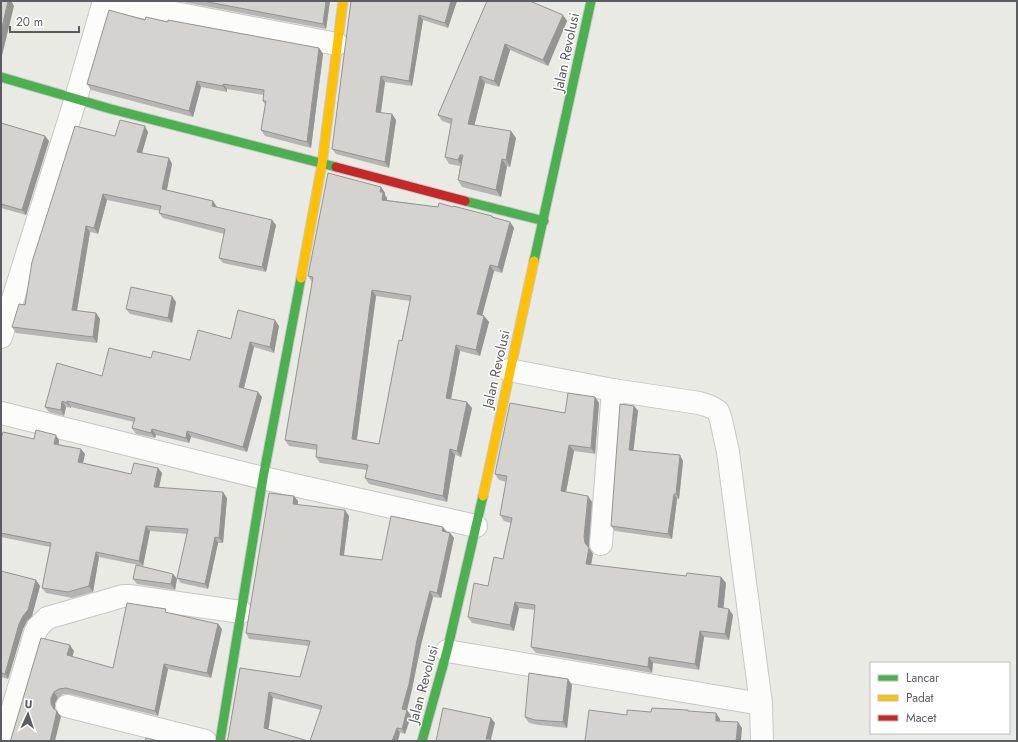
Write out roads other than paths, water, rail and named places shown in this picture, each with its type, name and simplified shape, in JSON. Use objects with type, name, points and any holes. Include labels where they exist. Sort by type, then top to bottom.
[{"type":"street","points":[[1,337],[76,98],[104,1]]},
{"type":"street","points":[[111,1],[337,44]]},
{"type":"street","points":[[220,741],[263,478],[322,164],[343,1]]},
{"type":"street","name":"Jalan Revolusi","points":[[422,741],[447,651],[476,526],[509,370],[544,222],[591,1]]},
{"type":"street","points":[[1,77],[111,109],[544,222]]},
{"type":"street","points":[[509,370],[613,390],[699,403],[718,411],[728,452],[762,704],[762,741]]},
{"type":"street","points":[[601,544],[613,390]]},
{"type":"street","points":[[1,413],[263,478],[476,526]]},
{"type":"street","points":[[3,741],[35,633],[38,627],[47,618],[124,596],[241,612]]},
{"type":"street","points":[[447,651],[762,704]]},
{"type":"street","points":[[67,706],[206,741]]}]
